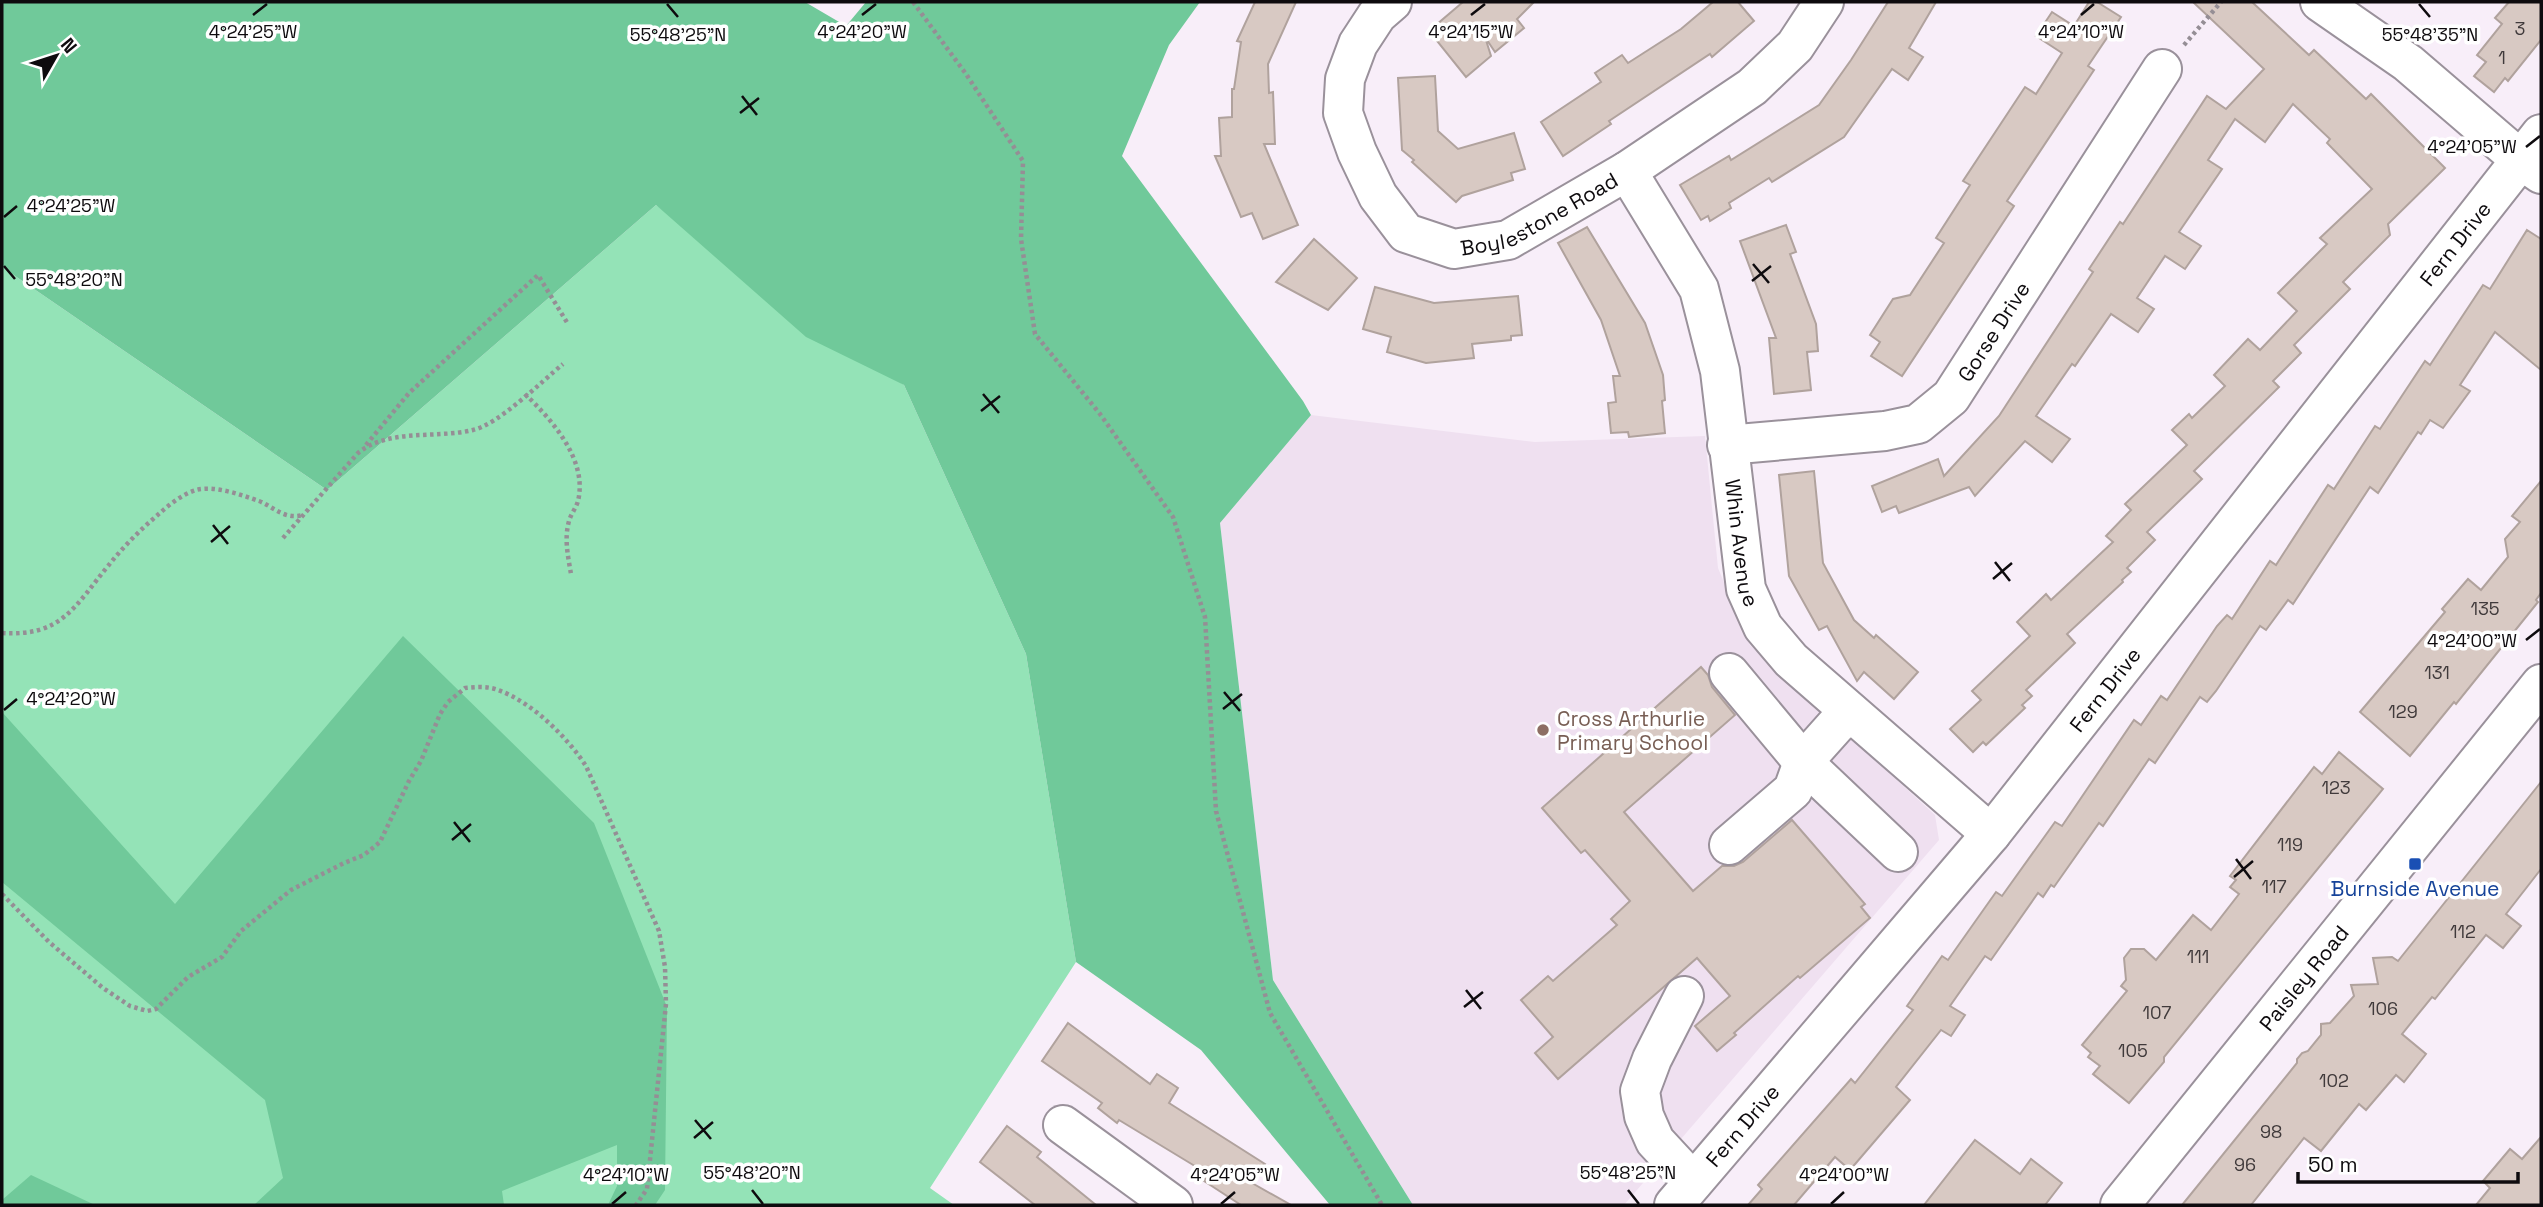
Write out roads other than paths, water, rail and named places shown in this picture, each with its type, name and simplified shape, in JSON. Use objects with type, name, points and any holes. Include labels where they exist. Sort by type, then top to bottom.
[{"type":"street","name":"Boylestone Road","points":[[1392,2],[1377,15],[1357,44],[1345,79],[1343,113],[1357,152],[1378,196],[1406,233],[1454,249],[1507,240],[1627,171],[1752,88],[1795,46],[1824,2]]},
{"type":"street","points":[[2320,2],[2409,63],[2534,156]]},
{"type":"street","name":"Gorse Drive","points":[[1727,445],[1885,431],[1918,424],[1951,397],[2162,69]]},
{"type":"street","name":"Fern Drive","points":[[1683,1194],[1991,834],[2534,156]]},
{"type":"street","name":"Whin Avenue","points":[[1627,171],[1699,289],[1720,371],[1746,589],[1763,627],[1791,660],[1991,834]]},
{"type":"street","points":[[1729,673],[1803,762],[1898,852]]},
{"type":"street","name":"Paisley Road","points":[[2120,1205],[2541,684]]},
{"type":"street","points":[[1729,845],[1793,790],[1803,762],[1836,725],[1851,713]]},
{"type":"street","points":[[1683,1194],[1644,1116],[1640,1091],[1652,1059],[1684,996]]},
{"type":"street","points":[[1063,1125],[1173,1205]]},
{"type":"place","name":"Cross Arthurlie Primary School","points":[[1543,730]]},
{"type":"place","name":"Burnside Avenue","points":[[2415,864]]}]
